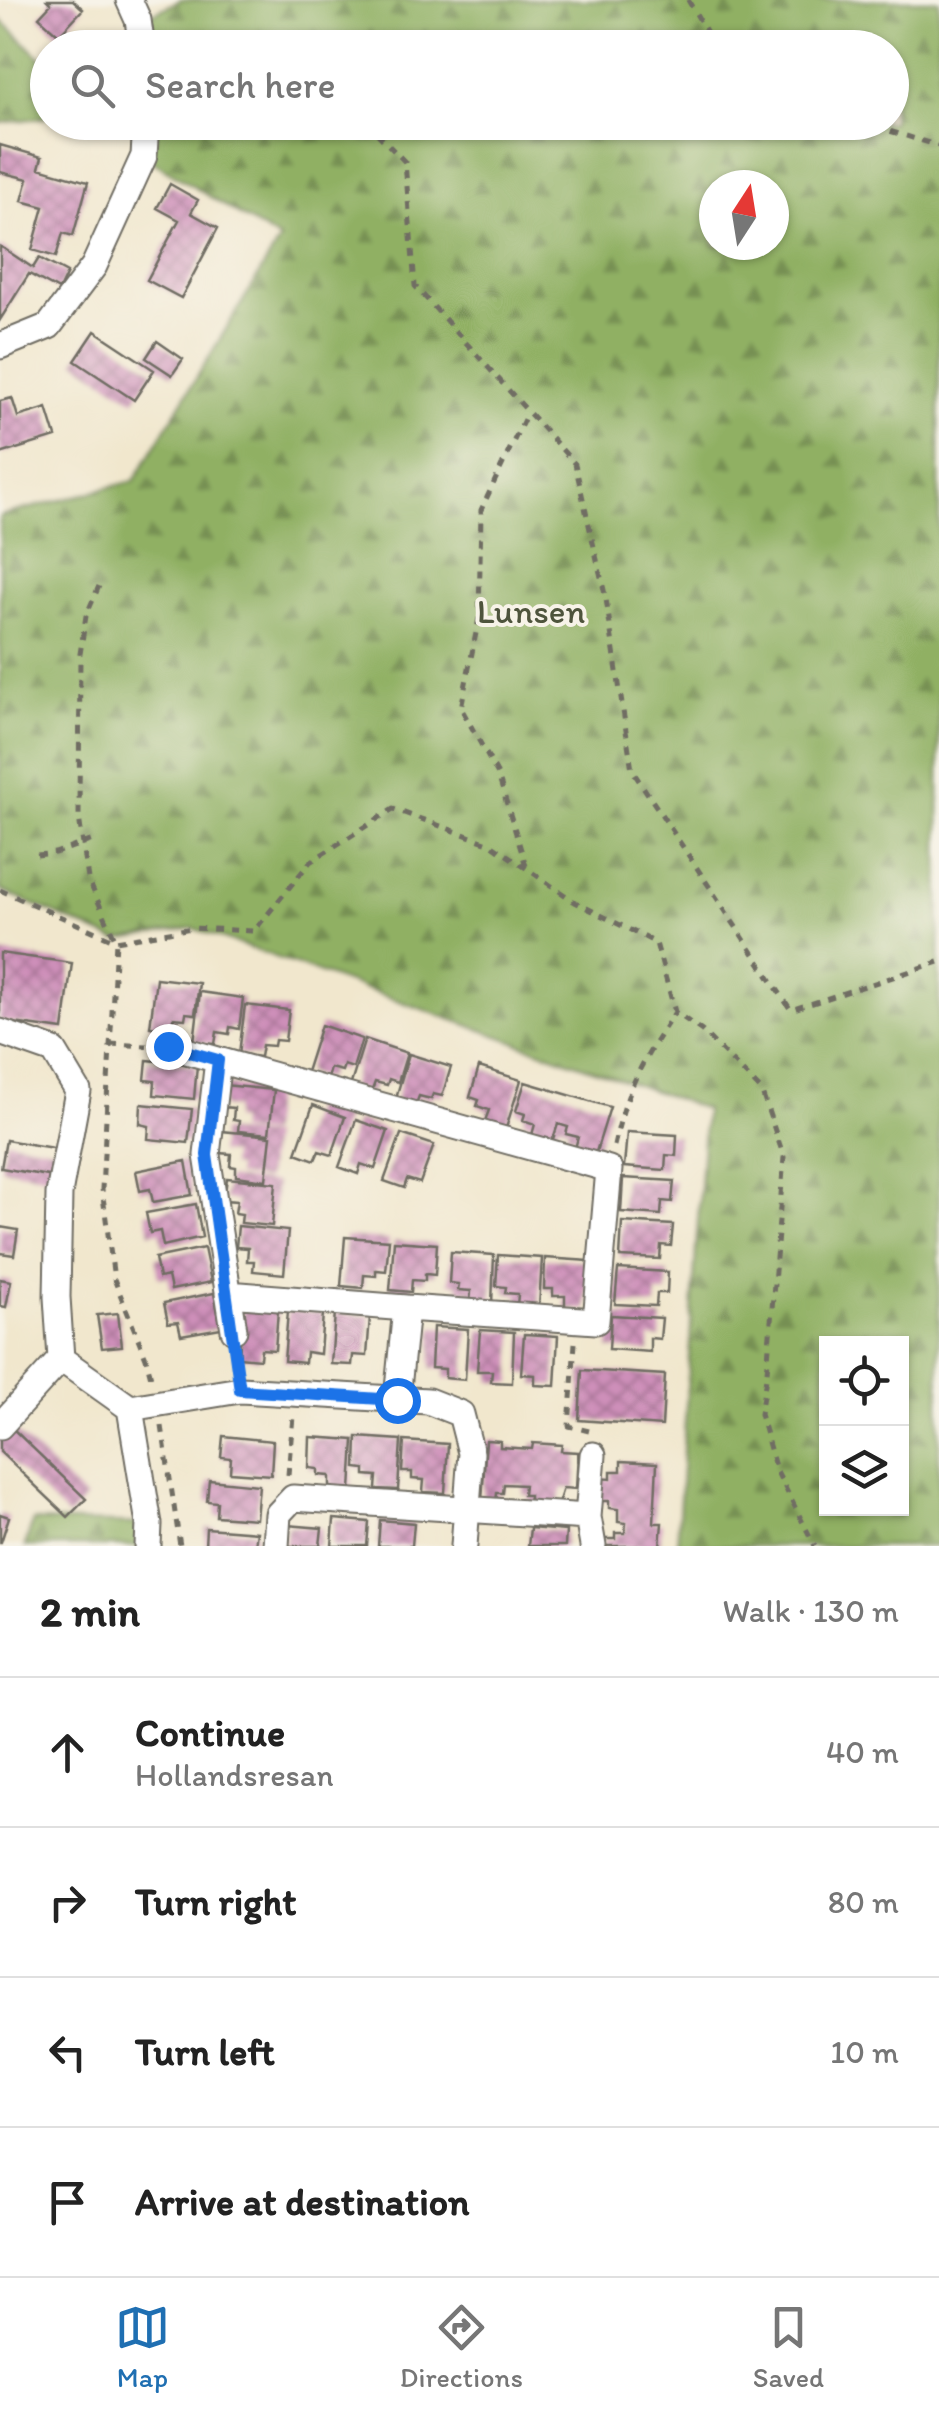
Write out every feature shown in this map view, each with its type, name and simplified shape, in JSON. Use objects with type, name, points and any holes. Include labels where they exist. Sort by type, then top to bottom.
[{"type":"street","points":[[129,0],[139,30]]},
{"type":"street","points":[[0,346],[49,326],[94,266],[144,156],[145,140]]},
{"type":"street","points":[[0,1032],[54,1052],[78,1090],[58,1194],[61,1358],[0,1426]]},
{"type":"street","points":[[168,1046],[609,1169],[596,1322],[228,1294]]},
{"type":"street","points":[[218,1060],[207,1155],[234,1330]]},
{"type":"street","points":[[397,1400],[406,1308]]},
{"type":"street","points":[[61,1358],[130,1408],[149,1524],[148,1546]]},
{"type":"street","points":[[130,1408],[240,1390],[428,1402],[461,1414],[470,1453],[464,1546]]},
{"type":"street","points":[[593,1455],[588,1516],[593,1546]]},
{"type":"street","points":[[276,1546],[278,1514],[293,1498],[588,1516]]},
{"type":"path","points":[[688,0],[706,30]]},
{"type":"path","points":[[909,137],[939,146]]},
{"type":"path","points":[[384,140],[405,162],[414,286],[574,464],[606,599],[632,770],[792,1010],[939,962]]},
{"type":"path","points":[[527,411],[482,510],[479,618],[462,708],[498,775],[527,869]]},
{"type":"path","points":[[99,586],[86,616],[80,654],[80,842],[88,878],[116,941],[102,1190],[114,1279],[146,1358],[158,1402],[180,1546]]},
{"type":"path","points":[[0,890],[116,941],[192,928],[254,931],[310,862],[393,809],[490,844],[576,902],[656,943],[675,1012],[702,1030],[762,1090],[784,1156],[767,1372],[760,1414],[776,1470],[815,1546]]},
{"type":"path","points":[[38,855],[96,839]]},
{"type":"path","points":[[609,1169],[625,1096],[642,1060],[675,1012]]},
{"type":"path","points":[[110,1044],[168,1046]]},
{"type":"path","points":[[576,1320],[569,1426],[594,1432],[593,1455]]},
{"type":"path","points":[[285,1506],[295,1394]]},
{"type":"green space","name":"Lunsen","points":[[181,0],[939,0],[939,1546],[677,1546],[705,1109],[193,928],[116,941],[0,890],[0,516],[134,481],[280,240],[144,156],[145,140],[909,140],[909,30],[139,30],[138,20]]},
{"type":"green space","points":[[0,19],[30,48],[30,119],[0,123]]},
{"type":"green space","points":[[33,1521],[149,1524],[148,1546],[25,1546]]},
{"type":"building","points":[[47,0],[73,0],[83,9],[64,30],[53,30],[39,17],[51,4]]},
{"type":"building","points":[[0,145],[42,157],[39,168],[88,182],[73,236],[63,233],[56,257],[32,250],[44,207],[22,201],[28,179],[0,172]]},
{"type":"building","points":[[170,184],[198,200],[191,213],[218,228],[181,298],[147,280],[179,220],[157,208]]},
{"type":"building","points":[[0,246],[33,268],[39,258],[67,273],[59,290],[29,274],[0,320]]},
{"type":"building","points":[[95,331],[154,370],[134,400],[75,361]]},
{"type":"building","points":[[157,341],[183,359],[172,375],[146,358]]},
{"type":"building","points":[[12,398],[18,417],[47,408],[56,437],[0,454],[0,401]]},
{"type":"building","points":[[0,953],[72,963],[63,1030],[0,1021]]},
{"type":"building","points":[[156,978],[199,983],[195,1014],[186,1013],[185,1019],[173,1018],[171,1030],[150,1027]]},
{"type":"building","points":[[200,992],[243,998],[239,1029],[230,1027],[229,1034],[217,1032],[215,1044],[194,1042]]},
{"type":"building","points":[[245,1005],[289,1010],[285,1041],[275,1040],[274,1046],[262,1045],[260,1057],[239,1054]]},
{"type":"building","points":[[321,1025],[362,1039],[353,1068],[330,1068],[327,1079],[306,1072]]},
{"type":"building","points":[[365,1039],[407,1053],[398,1082],[375,1082],[371,1093],[350,1087]]},
{"type":"building","points":[[409,1054],[451,1067],[442,1096],[419,1096],[415,1107],[395,1101]]},
{"type":"building","points":[[147,1060],[197,1065],[194,1099],[154,1095],[155,1081],[145,1080]]},
{"type":"building","points":[[479,1067],[521,1080],[506,1128],[485,1121],[489,1110],[477,1106],[479,1100],[470,1097]]},
{"type":"building","points":[[525,1082],[610,1107],[595,1155],[575,1149],[578,1137],[566,1134],[568,1127],[558,1124],[552,1142],[532,1135],[535,1124],[523,1120],[525,1114],[516,1111]]},
{"type":"building","points":[[224,1085],[274,1090],[269,1134],[238,1131],[239,1121],[233,1120],[234,1108],[222,1107]]},
{"type":"building","points":[[141,1104],[192,1109],[188,1143],[148,1139],[149,1126],[140,1124]]},
{"type":"building","points":[[313,1105],[345,1117],[332,1155],[319,1151],[315,1160],[296,1153]]},
{"type":"building","points":[[356,1120],[388,1131],[375,1169],[361,1164],[358,1174],[339,1167]]},
{"type":"building","points":[[221,1131],[271,1136],[266,1180],[236,1176],[236,1167],[230,1166],[231,1154],[219,1153]]},
{"type":"building","points":[[627,1132],[677,1135],[676,1156],[666,1155],[665,1170],[624,1167]]},
{"type":"building","points":[[401,1134],[434,1145],[420,1183],[407,1179],[404,1188],[384,1181]]},
{"type":"building","points":[[6,1140],[59,1149],[54,1177],[1,1168]]},
{"type":"building","points":[[186,1161],[192,1195],[153,1202],[150,1189],[140,1191],[136,1171]]},
{"type":"building","points":[[227,1178],[276,1183],[272,1226],[241,1223],[242,1214],[235,1213],[237,1201],[224,1200]]},
{"type":"building","points":[[623,1178],[674,1181],[672,1202],[662,1201],[661,1215],[621,1212]]},
{"type":"building","points":[[196,1204],[202,1237],[163,1246],[160,1231],[150,1233],[146,1213]]},
{"type":"building","points":[[622,1222],[673,1225],[671,1246],[661,1245],[660,1259],[620,1257]]},
{"type":"building","points":[[238,1226],[288,1231],[284,1274],[253,1271],[254,1261],[247,1261],[248,1248],[236,1247]]},
{"type":"building","points":[[0,1227],[18,1230],[14,1255],[0,1253]]},
{"type":"building","points":[[345,1237],[389,1240],[386,1271],[376,1270],[376,1276],[364,1275],[363,1288],[341,1286]]},
{"type":"building","points":[[394,1241],[437,1244],[435,1275],[425,1274],[425,1281],[412,1280],[411,1292],[390,1290]]},
{"type":"building","points":[[204,1248],[211,1282],[171,1290],[168,1276],[159,1278],[155,1258]]},
{"type":"building","points":[[451,1252],[494,1255],[492,1304],[470,1303],[471,1291],[458,1290],[459,1284],[449,1283]]},
{"type":"building","points":[[498,1255],[542,1258],[539,1307],[517,1306],[518,1294],[505,1293],[506,1287],[496,1286]]},
{"type":"building","points":[[545,1258],[589,1261],[586,1310],[565,1309],[565,1296],[553,1296],[553,1289],[544,1289]]},
{"type":"building","points":[[618,1269],[668,1272],[667,1293],[657,1293],[656,1306],[615,1304]]},
{"type":"building","points":[[0,1279],[11,1281],[6,1307],[0,1306]]},
{"type":"building","points":[[214,1293],[221,1328],[181,1335],[178,1322],[168,1323],[164,1303]]},
{"type":"building","points":[[243,1307],[278,1310],[275,1350],[261,1349],[260,1359],[239,1357]]},
{"type":"building","points":[[288,1311],[323,1313],[320,1354],[306,1352],[305,1363],[284,1361]]},
{"type":"building","points":[[118,1313],[122,1346],[102,1348],[97,1315]]},
{"type":"building","points":[[335,1313],[370,1316],[367,1356],[353,1355],[352,1365],[331,1364]]},
{"type":"building","points":[[611,1315],[662,1318],[660,1339],[650,1338],[650,1352],[609,1349]]},
{"type":"building","points":[[433,1327],[468,1329],[465,1380],[445,1378],[445,1369],[431,1368]]},
{"type":"building","points":[[480,1330],[514,1332],[512,1383],[491,1382],[492,1371],[477,1371]]},
{"type":"building","points":[[524,1334],[558,1336],[555,1386],[535,1385],[535,1375],[521,1374]]},
{"type":"building","points":[[582,1370],[665,1375],[662,1426],[579,1420]]},
{"type":"building","points":[[10,1426],[86,1499],[68,1517],[0,1452],[0,1437]]},
{"type":"building","points":[[223,1436],[273,1441],[271,1475],[230,1472],[231,1458],[221,1457]]},
{"type":"building","points":[[310,1437],[354,1440],[351,1490],[330,1488],[330,1476],[318,1475],[318,1469],[309,1468]]},
{"type":"building","points":[[357,1437],[401,1440],[398,1490],[376,1489],[377,1476],[365,1475],[365,1469],[356,1468]]},
{"type":"building","points":[[486,1440],[500,1441],[500,1447],[532,1449],[533,1443],[562,1445],[561,1451],[578,1452],[576,1489],[563,1488],[557,1507],[529,1505],[529,1495],[523,1495],[524,1485],[504,1484],[496,1502],[482,1501]]},
{"type":"building","points":[[404,1441],[448,1444],[445,1493],[423,1492],[424,1480],[412,1479],[412,1472],[402,1472]]},
{"type":"building","points":[[621,1461],[657,1463],[654,1523],[662,1523],[660,1546],[604,1546],[605,1539],[625,1533],[626,1523],[618,1522],[618,1509],[609,1508],[609,1501],[598,1501],[599,1478],[611,1479],[611,1471],[621,1471]]},
{"type":"building","points":[[209,1480],[259,1485],[256,1519],[216,1516],[217,1502],[207,1501]]},
{"type":"building","points":[[0,1514],[9,1517],[1,1542],[0,1542]]},
{"type":"building","points":[[334,1519],[369,1522],[367,1546],[332,1546]]},
{"type":"building","points":[[380,1520],[414,1523],[412,1546],[378,1546]]},
{"type":"building","points":[[287,1525],[322,1528],[320,1546],[285,1546]]},
{"type":"building","points":[[206,1528],[257,1532],[255,1546],[205,1546]]},
{"type":"building","points":[[530,1528],[566,1531],[565,1546],[528,1546]]},
{"type":"route","points":[[168,1046],[218,1060],[207,1155],[240,1390],[397,1400]]}]
